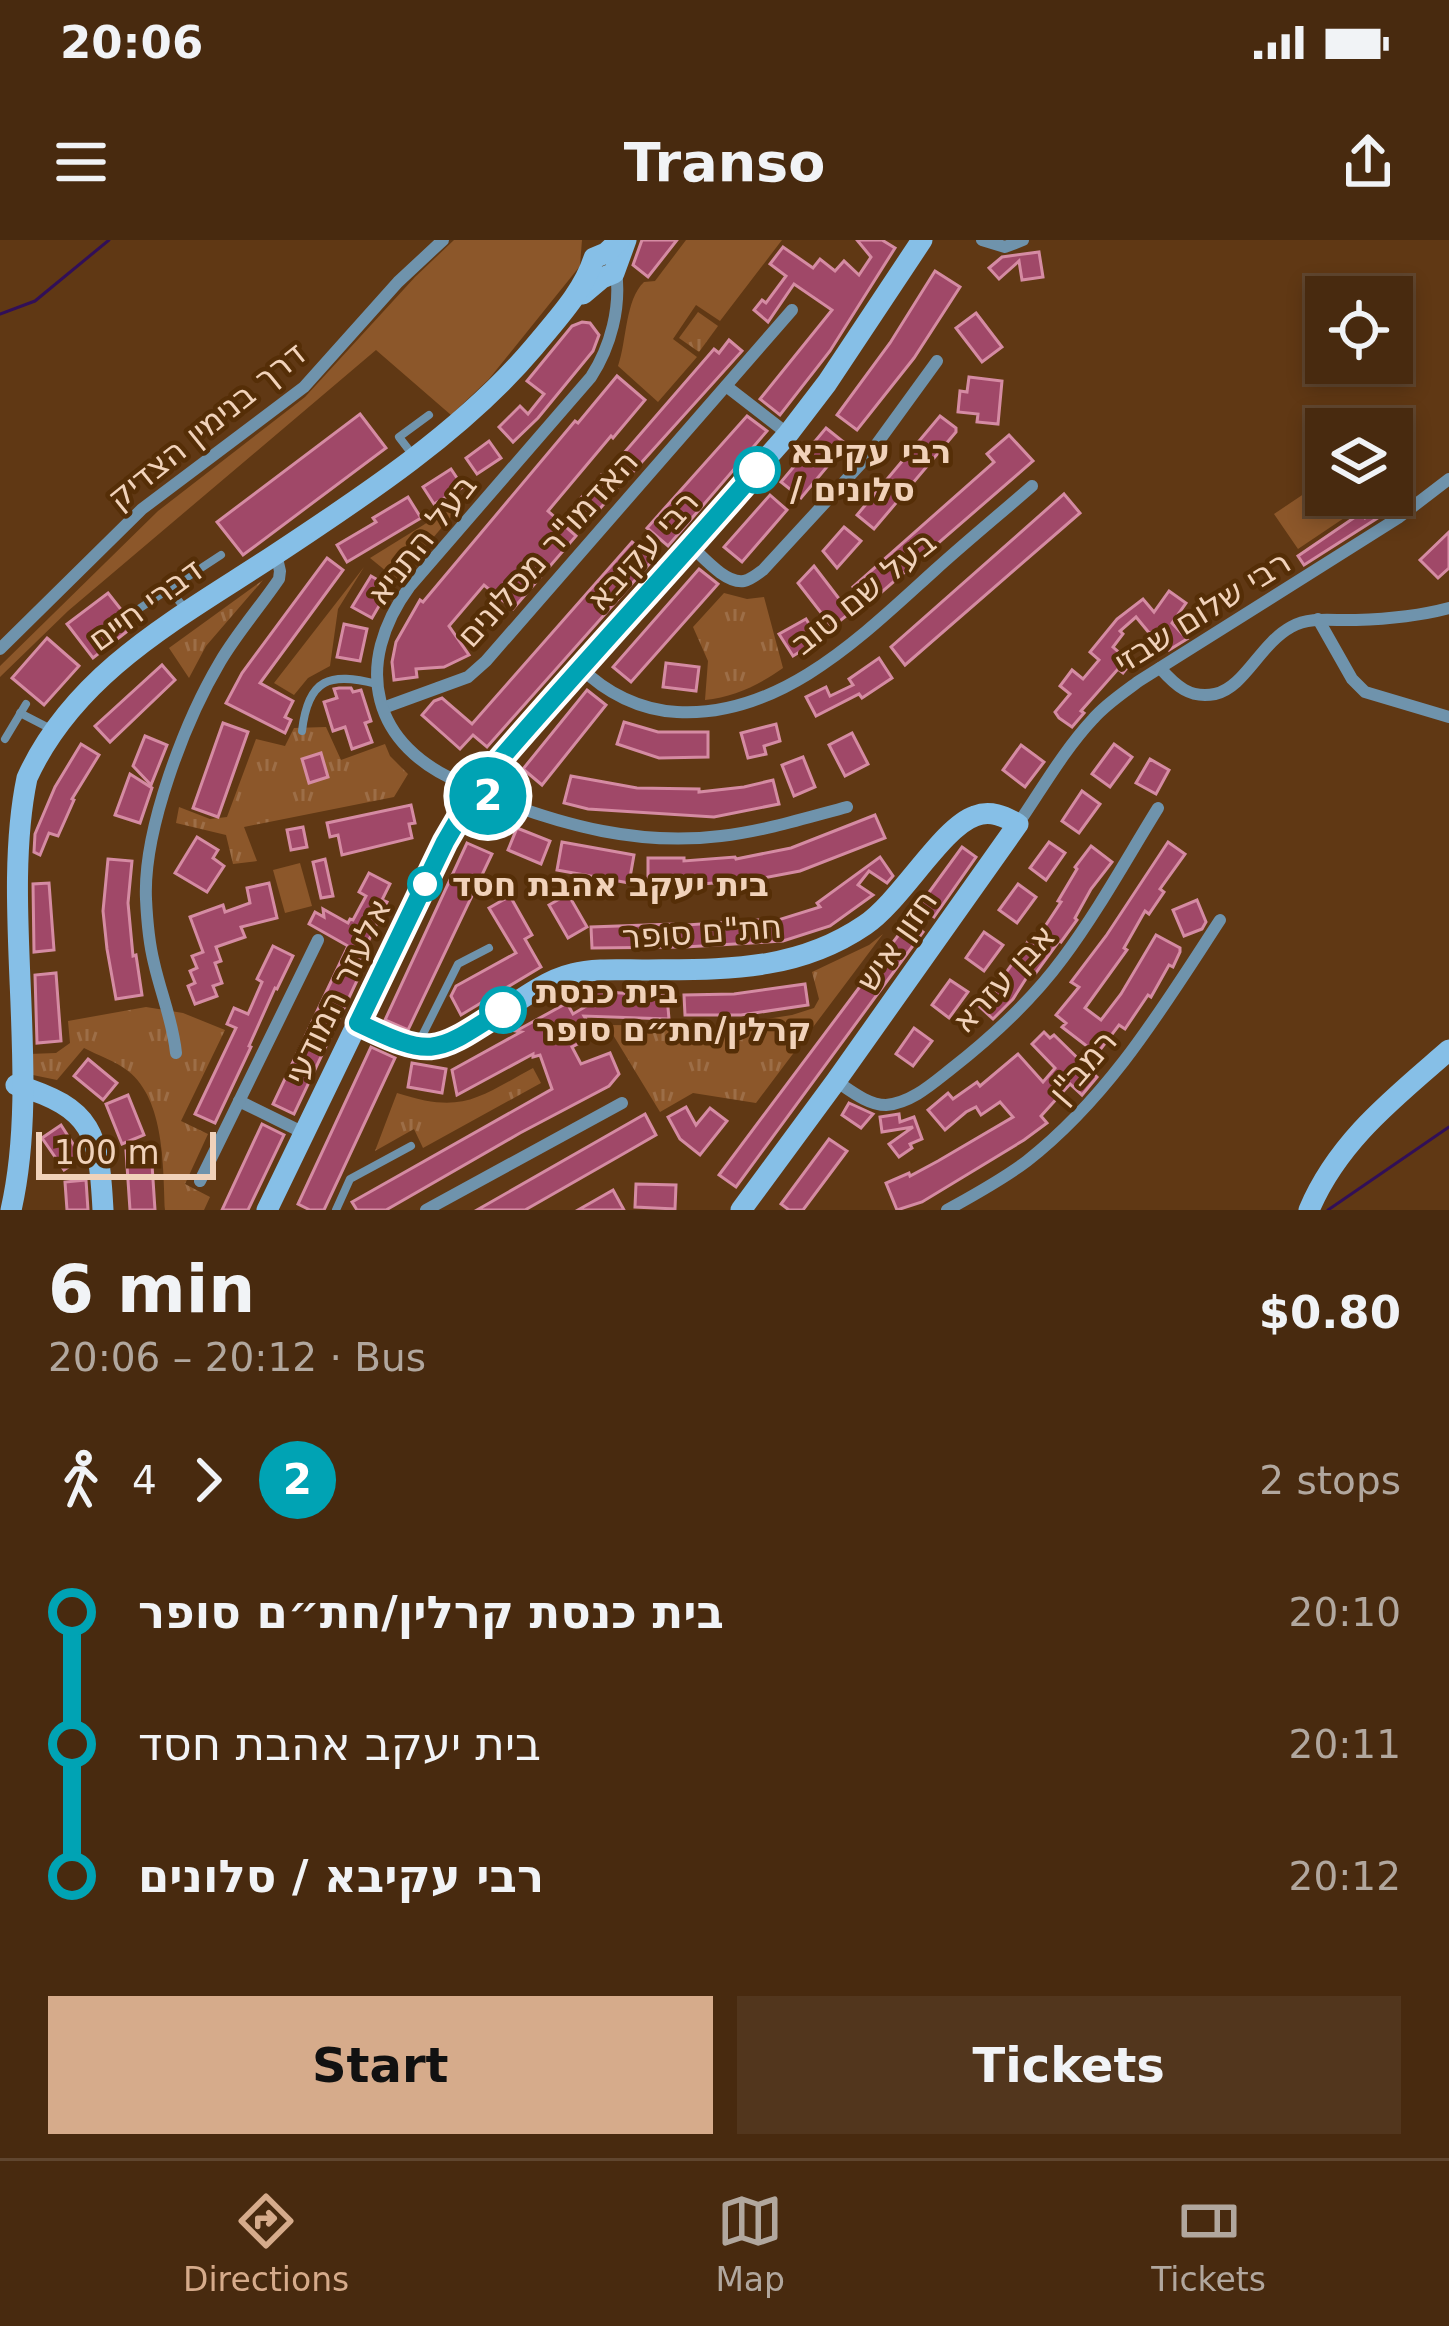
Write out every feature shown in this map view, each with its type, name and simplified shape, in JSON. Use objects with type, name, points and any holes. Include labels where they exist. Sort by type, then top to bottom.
[{"type":"street","name":"דרך בנימין הצדיק","points":[[0,649],[142,509],[304,387],[398,282],[443,240]]},
{"type":"street","name":"רבי עקיבא","points":[[476,790],[788,434],[922,240]]},
{"type":"street","points":[[982,240],[1005,247],[1023,240]]},
{"type":"street","name":"דברי חיים","points":[[11,1210],[20,1141],[6,871],[25,783],[54,730],[104,674],[187,611],[451,430],[565,311],[606,257]]},
{"type":"street","name":"בעל התניא","points":[[606,257],[612,325],[607,347],[591,377],[398,603],[380,642],[376,664],[383,708],[407,751],[424,766],[558,823],[590,831],[677,839],[765,829],[847,807]]},
{"type":"street","name":"האדמו\"ר מסלונים","points":[[383,708],[468,677],[485,661],[792,310]]},
{"type":"street","points":[[691,547],[732,579],[750,580],[868,456],[937,361]]},
{"type":"street","points":[[726,386],[788,434]]},
{"type":"street","name":"רבי שלום שבזי","points":[[1018,824],[1093,719],[1112,701],[1398,518],[1449,479]]},
{"type":"street","name":"בעל שם טוב","points":[[580,667],[626,699],[669,711],[717,712],[767,697],[863,633],[1032,486]]},
{"type":"street","points":[[176,1053],[171,1018],[152,957],[146,897],[149,850],[164,795],[201,698],[219,663],[279,579],[276,554]]},
{"type":"street","points":[[1160,668],[1175,686],[1195,696],[1220,694],[1239,683],[1265,646],[1295,624],[1318,619],[1396,618],[1449,608]]},
{"type":"street","points":[[1318,619],[1352,679],[1365,692],[1449,717]]},
{"type":"street","name":"אלעזר המודעי","points":[[267,1210],[436,860],[476,790]]},
{"type":"street","name":"אבן עזרא","points":[[836,1082],[866,1100],[890,1105],[925,1089],[969,1055],[1061,961],[1158,808]]},
{"type":"street","name":"חת\"ם סופר","points":[[416,1048],[440,1046],[469,1032],[537,988],[569,974],[739,968],[809,955],[870,922],[961,823],[974,816],[998,814],[1018,824]]},
{"type":"street","name":"חזון איש","points":[[741,1210],[1018,824]]},
{"type":"street","name":"רמב\"ן","points":[[946,1210],[966,1205],[1025,1162],[1101,1091],[1220,920]]},
{"type":"street","points":[[200,1181],[318,940]]},
{"type":"street","points":[[358,1023],[416,1048]]},
{"type":"street","points":[[1309,1210],[1336,1159],[1365,1124],[1449,1050]]},
{"type":"street","points":[[16,1085],[56,1098],[85,1123],[99,1161],[103,1210]]},
{"type":"street","points":[[239,1101],[304,1133]]},
{"type":"street","points":[[426,1210],[622,1103]]},
{"type":"lane","points":[[414,457],[399,437],[429,415]]},
{"type":"lane","points":[[134,612],[221,555]]},
{"type":"lane","points":[[170,589],[187,611]]},
{"type":"lane","points":[[302,730],[304,709],[321,686],[350,677],[377,684]]},
{"type":"lane","points":[[5,739],[23,708],[54,730]]},
{"type":"lane","points":[[416,1048],[458,964],[489,948]]},
{"type":"lane","points":[[336,1210],[350,1179],[411,1146]]},
{"type":"green space","points":[[454,240],[582,240],[580,266],[489,379],[451,415],[376,350],[68,611],[0,677],[0,666],[158,511],[305,397]]},
{"type":"green space","points":[[686,240],[782,240],[720,321],[696,305],[673,339],[697,357],[658,402],[618,366],[638,290],[644,282],[655,281]]},
{"type":"green space","points":[[698,312],[718,326],[699,352],[679,338]]},
{"type":"green space","points":[[1305,493],[1305,516],[1347,516],[1298,549],[1274,514]]},
{"type":"green space","points":[[467,498],[397,580],[370,558]]},
{"type":"green space","points":[[364,567],[338,609],[330,666],[308,678],[294,695],[274,683]]},
{"type":"green space","points":[[263,580],[206,646],[189,678],[169,648]]},
{"type":"green space","points":[[724,593],[747,599],[764,597],[783,668],[746,689],[705,700],[708,661],[693,627]]},
{"type":"green space","points":[[326,727],[341,760],[385,744],[408,774],[394,797],[244,827],[257,861],[233,864],[226,835],[176,823],[179,807],[210,819],[227,817],[256,739],[285,746],[294,728]]},
{"type":"green space","points":[[300,863],[312,906],[285,913],[273,870]]},
{"type":"green space","points":[[883,934],[756,1103],[693,1093],[660,1112],[607,1025],[722,1026],[814,1008],[819,999],[812,972]]},
{"type":"green space","points":[[146,1007],[183,1013],[225,1030],[181,1121],[208,1134],[185,1184],[210,1197],[204,1210],[165,1210],[155,1116],[140,1084],[128,1071],[84,1048],[57,1080],[28,1074],[29,1054],[56,1053],[70,1043],[68,1021]]},
{"type":"green space","points":[[533,1068],[541,1083],[423,1148],[414,1129],[375,1151],[397,1093],[438,1102],[468,1100]]},
{"type":"building","points":[[642,240],[677,240],[648,277],[633,265]]},
{"type":"building","points":[[857,240],[882,240],[895,248],[830,351],[780,415],[760,399],[832,310],[794,284],[768,322],[754,310],[762,300],[766,303],[786,276],[770,264],[783,247],[813,268],[820,259],[835,271],[844,261],[859,275],[871,257]]},
{"type":"building","points":[[1039,252],[1043,277],[1022,280],[1019,261],[999,279],[989,268],[1002,257]]},
{"type":"building","points":[[935,271],[960,287],[914,358],[857,430],[837,415]]},
{"type":"building","points":[[976,313],[1002,347],[982,362],[956,328]]},
{"type":"building","points":[[590,323],[599,335],[593,351],[513,442],[499,427],[520,406],[528,414],[544,394],[527,381],[572,326]]},
{"type":"building","points":[[729,340],[742,351],[632,473],[617,461],[714,349],[719,353]]},
{"type":"building","points":[[617,376],[645,400],[548,511],[576,536],[513,609],[484,585],[449,626],[469,655],[444,667],[416,669],[417,677],[394,680],[396,642],[420,600]]},
{"type":"building","points":[[969,377],[1002,381],[998,424],[977,422],[978,414],[958,412],[960,391],[967,392]]},
{"type":"building","points":[[360,414],[386,448],[243,555],[217,522]]},
{"type":"building","points":[[747,416],[767,431],[668,546],[647,528]]},
{"type":"building","points":[[940,416],[956,432],[874,529],[857,515]]},
{"type":"building","points":[[826,428],[846,444],[801,498],[781,482]]},
{"type":"building","points":[[1009,435],[1033,461],[868,604],[853,587],[994,462],[987,454]]},
{"type":"building","points":[[489,441],[501,458],[477,474],[466,458]]},
{"type":"building","points":[[451,469],[463,487],[434,504],[423,487]]},
{"type":"building","points":[[601,475],[617,489],[590,520],[574,506]]},
{"type":"building","points":[[1064,494],[1080,513],[905,665],[891,647]]},
{"type":"building","points":[[770,495],[787,510],[742,562],[724,547]]},
{"type":"building","points":[[408,497],[421,518],[347,562],[337,545]]},
{"type":"building","points":[[1357,516],[1381,516],[1304,565],[1298,556]]},
{"type":"building","points":[[844,527],[861,541],[837,568],[823,551]]},
{"type":"building","points":[[1449,532],[1449,568],[1438,578],[1420,560]]},
{"type":"building","points":[[632,542],[653,560],[487,747],[473,735],[460,749],[422,715],[442,698],[472,724]]},
{"type":"building","points":[[327,558],[343,570],[260,683],[293,701],[285,717],[291,720],[285,733],[226,703],[242,673]]},
{"type":"building","points":[[814,566],[850,613],[832,627],[798,583]]},
{"type":"building","points":[[699,569],[718,584],[631,682],[613,667]]},
{"type":"building","points":[[371,576],[390,587],[372,618],[352,607]]},
{"type":"building","points":[[1169,591],[1186,603],[1172,623],[1187,639],[1169,650],[1136,617],[1120,631],[1123,634],[1113,647],[1131,663],[1123,673],[1118,669],[1072,727],[1059,718],[1055,712],[1070,694],[1060,686],[1072,670],[1083,679],[1099,660],[1090,652],[1117,619],[1143,599],[1154,612]]},
{"type":"building","points":[[108,593],[134,626],[93,658],[67,624]]},
{"type":"building","points":[[806,619],[819,640],[793,656],[779,634]]},
{"type":"building","points":[[344,624],[367,629],[360,661],[337,657]]},
{"type":"building","points":[[47,638],[79,666],[44,705],[12,678]]},
{"type":"building","points":[[879,658],[892,678],[862,698],[859,694],[816,716],[806,697],[826,687],[830,696],[853,685],[849,679]]},
{"type":"building","points":[[666,663],[699,667],[696,691],[663,687]]},
{"type":"building","points":[[162,665],[175,680],[110,742],[95,726]]},
{"type":"building","points":[[334,689],[361,690],[372,742],[352,749],[345,727],[333,731],[324,702],[337,698]]},
{"type":"building","points":[[587,690],[606,705],[542,785],[523,769]]},
{"type":"building","points":[[624,722],[658,732],[708,732],[708,757],[659,758],[617,744]]},
{"type":"building","points":[[223,723],[248,732],[218,817],[193,808]]},
{"type":"building","points":[[776,724],[780,741],[764,746],[766,754],[748,758],[741,733]]},
{"type":"building","points":[[852,733],[868,764],[845,776],[829,745]]},
{"type":"building","points":[[145,736],[167,745],[151,785],[133,766]]},
{"type":"building","points":[[81,744],[99,755],[72,799],[58,836],[49,833],[40,855],[34,852],[35,834]]},
{"type":"building","points":[[1114,744],[1132,757],[1110,787],[1092,774]]},
{"type":"building","points":[[1021,745],[1044,762],[1025,787],[1003,770]]},
{"type":"building","points":[[321,753],[328,777],[309,783],[302,759]]},
{"type":"building","points":[[803,757],[815,787],[794,796],[782,765]]},
{"type":"building","points":[[1150,759],[1169,770],[1156,794],[1136,783]]},
{"type":"building","points":[[130,774],[152,788],[140,823],[115,815]]},
{"type":"building","points":[[571,776],[637,788],[699,792],[773,780],[779,804],[714,817],[588,809],[564,803]]},
{"type":"building","points":[[1082,791],[1100,804],[1079,833],[1062,821]]},
{"type":"building","points":[[411,805],[412,838],[342,855],[338,835],[330,837],[327,823]]},
{"type":"building","points":[[875,815],[885,838],[800,871],[701,884],[648,882],[648,858],[736,859],[791,848]]},
{"type":"building","points":[[303,827],[307,847],[291,850],[287,830]]},
{"type":"building","points":[[517,828],[550,841],[541,864],[508,850]]},
{"type":"building","points":[[197,837],[218,850],[213,858],[224,866],[207,892],[175,873]]},
{"type":"building","points":[[562,842],[634,855],[629,883],[557,870]]},
{"type":"building","points":[[1049,842],[1065,853],[1046,880],[1030,868]]},
{"type":"building","points":[[1168,842],[1185,854],[1149,914],[1145,911],[1127,950],[1085,1008],[1101,1020],[1156,935],[1180,952],[1125,1029],[1119,1025],[1097,1054],[1062,1027],[1066,1023],[1056,1015],[1079,987],[1071,982]]},
{"type":"building","points":[[467,843],[492,854],[408,1030],[385,1020]]},
{"type":"building","points":[[1091,846],[1112,862],[1061,942],[993,1019],[980,1007],[1001,986],[998,984],[1029,940],[1034,943]]},
{"type":"building","points":[[962,847],[976,857],[934,917],[919,906]]},
{"type":"building","points":[[880,857],[893,876],[887,883],[869,871],[858,885],[873,895],[830,926],[783,941],[592,948],[591,927],[772,922],[820,907],[817,903]]},
{"type":"building","points":[[108,859],[132,861],[128,903],[142,995],[116,999],[103,911]]},
{"type":"building","points":[[325,859],[333,896],[321,898],[313,862]]},
{"type":"building","points":[[369,873],[390,884],[382,900],[387,902],[357,965],[363,968],[294,1114],[273,1104],[348,946],[309,924],[315,912],[324,917],[323,909],[348,923],[353,920],[366,896],[359,892]]},
{"type":"building","points":[[49,883],[54,950],[34,952],[33,884]]},
{"type":"building","points":[[269,883],[277,918],[241,927],[245,937],[216,947],[221,961],[215,963],[222,983],[213,986],[217,996],[195,1004],[188,986],[195,983],[190,971],[197,968],[192,956],[203,952],[190,917],[223,905],[225,912],[250,903],[247,888]]},
{"type":"building","points":[[1018,884],[1036,897],[1017,923],[999,910]]},
{"type":"building","points":[[568,894],[587,927],[568,938],[549,905]]},
{"type":"building","points":[[510,896],[532,935],[525,939],[541,967],[461,1015],[451,996],[456,986],[516,953],[489,908]]},
{"type":"building","points":[[1197,900],[1206,922],[1202,929],[1184,936],[1173,910]]},
{"type":"building","points":[[909,921],[923,932],[736,1187],[719,1175]]},
{"type":"building","points":[[984,932],[1003,945],[984,971],[966,958]]},
{"type":"building","points":[[273,946],[293,956],[215,1123],[195,1114],[236,1028],[227,1024],[234,1008],[248,1014],[262,982],[257,979]]},
{"type":"building","points":[[56,973],[61,1041],[37,1043],[35,975]]},
{"type":"building","points":[[950,980],[968,992],[949,1018],[932,1005]]},
{"type":"building","points":[[805,984],[808,1005],[741,1015],[685,1015],[684,995]]},
{"type":"building","points":[[590,991],[667,996],[669,1019],[584,1016],[595,1035],[572,1047],[581,1064],[610,1053],[619,1074],[609,1086],[386,1210],[357,1210],[352,1202],[552,1089],[540,1055],[533,1054],[457,1095],[452,1070],[567,1003],[573,1014],[595,1001]]},
{"type":"building","points":[[914,1028],[932,1041],[913,1066],[896,1054]]},
{"type":"building","points":[[1044,1032],[1050,1038],[1054,1035],[1097,1077],[1082,1095],[1070,1084],[1041,1116],[1047,1123],[1024,1140],[922,1202],[897,1210],[886,1183],[910,1176],[1013,1117],[1000,1102],[981,1115],[976,1107],[966,1112],[945,1130],[928,1110],[948,1093],[953,1099],[977,1082],[980,1086],[1018,1054],[1043,1082],[1055,1068],[1032,1044]]},
{"type":"building","points":[[371,1047],[395,1058],[324,1210],[310,1210],[298,1204]]},
{"type":"building","points":[[88,1059],[117,1083],[103,1100],[74,1076]]},
{"type":"building","points":[[412,1063],[446,1069],[442,1093],[408,1087]]},
{"type":"building","points":[[128,1095],[144,1135],[122,1144],[106,1104]]},
{"type":"building","points":[[849,1103],[873,1114],[861,1128],[842,1115]]},
{"type":"building","points":[[686,1107],[696,1125],[710,1108],[727,1121],[700,1155],[680,1139],[668,1117]]},
{"type":"building","points":[[645,1114],[656,1135],[525,1210],[477,1210]]},
{"type":"building","points":[[899,1114],[900,1122],[914,1117],[922,1139],[899,1157],[889,1144],[913,1127],[882,1132],[880,1117]]},
{"type":"building","points":[[262,1124],[284,1135],[248,1210],[222,1210]]},
{"type":"building","points":[[61,1125],[82,1158],[64,1170],[42,1138]]},
{"type":"building","points":[[829,1139],[847,1151],[803,1210],[789,1210],[781,1204]]},
{"type":"building","points":[[151,1149],[155,1210],[130,1210],[126,1151]]},
{"type":"building","points":[[86,1180],[88,1210],[67,1210],[65,1182]]},
{"type":"building","points":[[636,1184],[676,1185],[675,1209],[635,1207]]},
{"type":"building","points":[[613,1190],[624,1210],[578,1210]]},
{"type":"waterway","points":[[0,314],[35,301],[109,240]]},
{"type":"waterway","points":[[1328,1210],[1449,1127]]},
{"type":"bus line","name":"2","points":[[503,1010],[469,1032],[428,1049],[402,1044],[358,1023],[445,842],[469,801],[477,803],[488,796],[490,788],[484,778],[757,470]]},
{"type":"place","name":"רבי עקיבא / סלונים","points":[[757,470]]},
{"type":"place","name":"בית יעקב אהבת חסד","points":[[425,884]]},
{"type":"place","name":"בית כנסת קרלין/חת״ם סופר","points":[[503,1010]]}]
